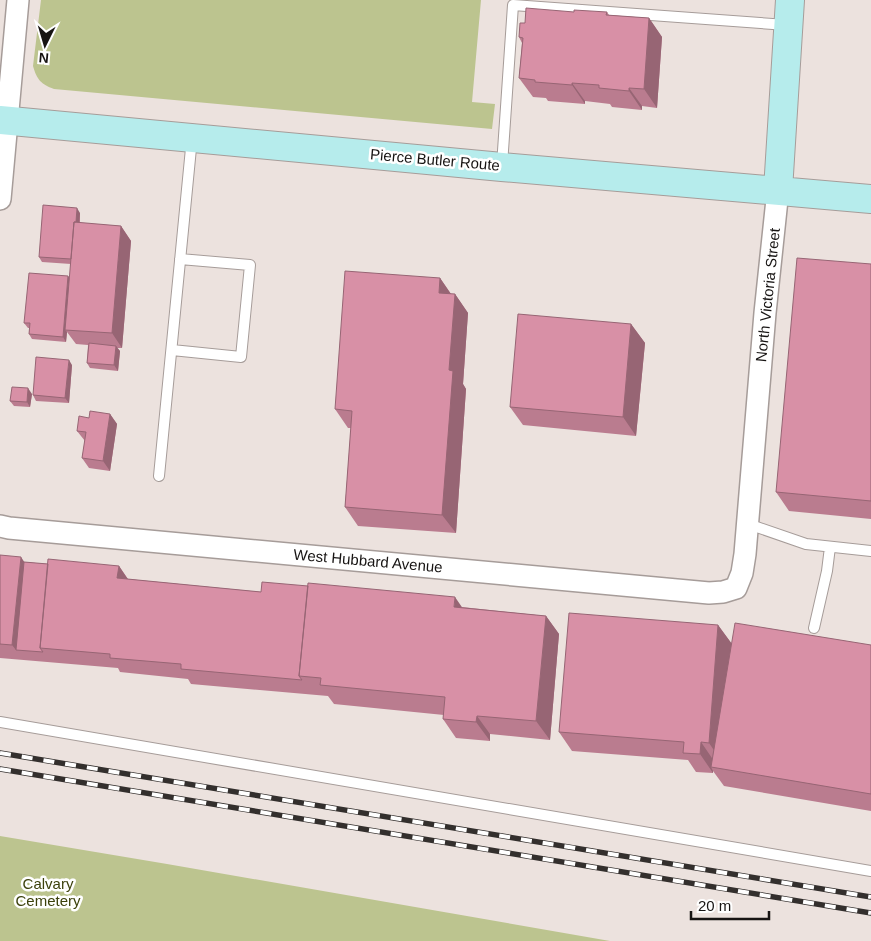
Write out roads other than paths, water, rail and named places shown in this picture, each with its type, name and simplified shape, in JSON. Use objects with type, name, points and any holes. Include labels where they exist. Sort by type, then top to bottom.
[{"type":"main road","name":"North Victoria Street","points":[[778,190],[789,13]]},
{"type":"main road","name":"Pierce Butler Route","points":[[3,120],[502,167],[871,199]]},
{"type":"street","points":[[0,199],[3,120],[18,0]]},
{"type":"street","name":"North Victoria Street","points":[[736,588],[742,573],[745,554],[778,190]]},
{"type":"street","name":"West Hubbard Avenue","points":[[0,526],[709,593],[723,592],[736,588]]},
{"type":"lane","points":[[502,167],[513,4],[789,13]]},
{"type":"lane","points":[[159,476],[192,138]]},
{"type":"lane","points":[[172,350],[241,357],[250,265],[180,259]]},
{"type":"lane","points":[[748,524],[806,544],[871,551]]},
{"type":"lane","points":[[814,628],[827,572],[830,547]]},
{"type":"lane","points":[[0,722],[871,870]]},
{"type":"railway","points":[[0,753],[871,897]]},
{"type":"railway","points":[[0,769],[871,913]]},
{"type":"park label","name":"Calvary Cemetery","points":[[48,892]]}]
